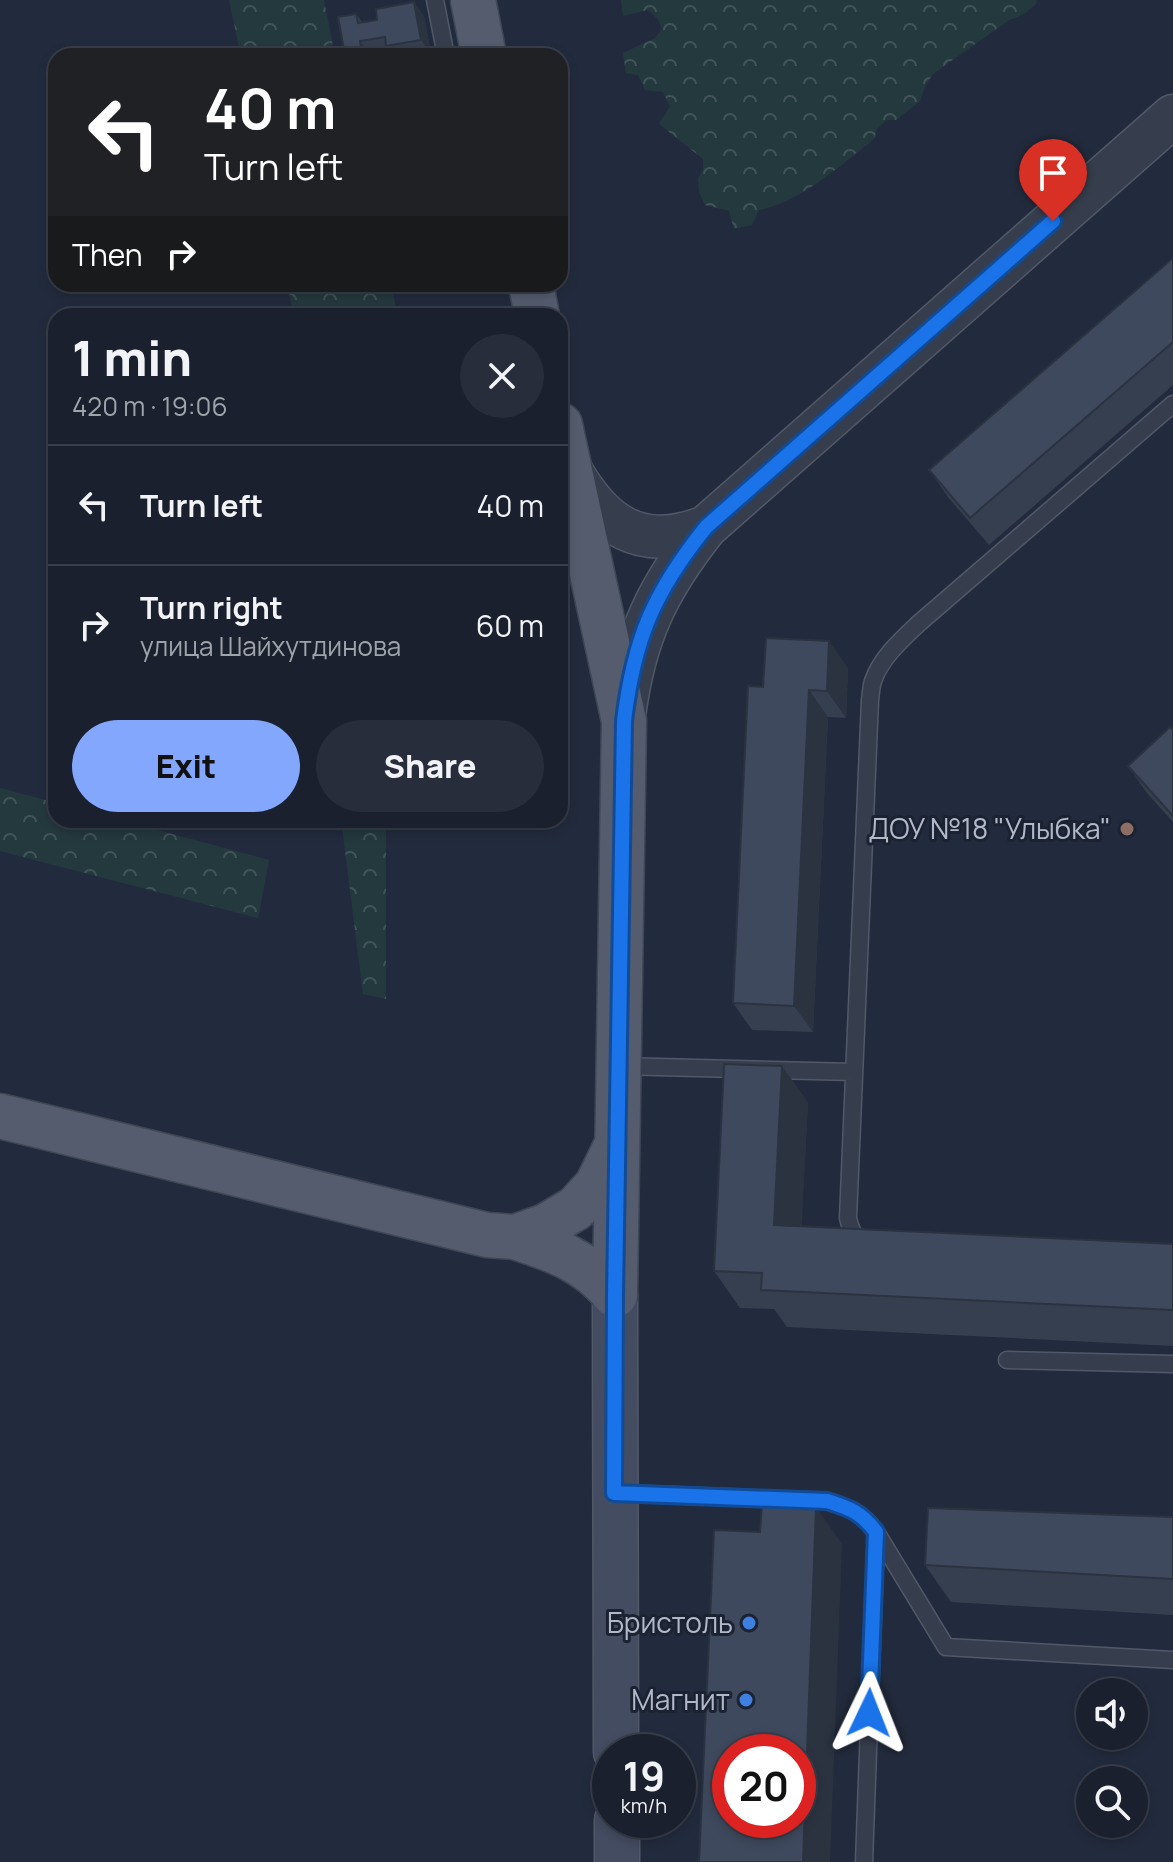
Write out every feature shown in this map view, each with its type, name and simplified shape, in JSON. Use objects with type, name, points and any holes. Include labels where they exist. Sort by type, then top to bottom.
[{"type":"main road","points":[[473,0],[482,48]]},
{"type":"main road","points":[[568,462],[624,721],[615,1295],[616,1734]]},
{"type":"main road","points":[[0,1116],[487,1235],[515,1237],[557,1251],[584,1266],[601,1278],[615,1295]]},
{"type":"main road","points":[[515,1237],[546,1226],[576,1208],[597,1185],[618,1142]]},
{"type":"main road","points":[[617,1838],[617,1862]]},
{"type":"street","points":[[624,721],[631,671],[646,623],[677,564],[706,527],[1173,116]]},
{"type":"street","points":[[569,467],[579,486],[596,506],[626,530],[660,537],[681,535],[706,527]]},
{"type":"lane","points":[[435,0],[444,48]]},
{"type":"lane","points":[[872,1245],[855,1236],[848,1218],[873,680],[894,648],[918,624],[1173,404]]},
{"type":"lane","points":[[619,1066],[854,1072]]},
{"type":"lane","points":[[1007,1360],[1173,1364]]},
{"type":"lane","points":[[614,1493],[827,1501],[848,1507],[866,1518],[876,1532],[946,1647],[1173,1660]]},
{"type":"lane","points":[[864,1862],[876,1532]]},
{"type":"green space","points":[[229,0],[324,0],[333,48],[239,48]]},
{"type":"green space","points":[[621,0],[1037,0],[1026,12],[1009,20],[933,74],[920,101],[896,120],[886,120],[876,130],[875,138],[835,170],[790,199],[759,210],[752,225],[734,229],[729,211],[705,205],[699,192],[698,178],[703,170],[703,159],[659,124],[670,106],[663,92],[645,90],[638,75],[626,73],[623,53],[655,38],[662,29],[658,19],[648,10],[623,16]]},
{"type":"green space","points":[[289,292],[393,292],[396,308],[292,308]]},
{"type":"green space","points":[[0,788],[48,801],[48,828],[150,828],[269,860],[258,918],[0,851]]},
{"type":"green space","points":[[342,828],[386,828],[386,999],[363,994]]},
{"type":"building","points":[[414,2],[421,40],[386,46],[385,37],[360,41],[361,48],[344,48],[338,17],[356,14],[358,23],[377,20],[376,9]]},
{"type":"building","points":[[1173,258],[1173,342],[970,518],[929,470]]},
{"type":"building","points":[[766,638],[829,641],[827,691],[809,690],[794,1006],[733,1003],[748,686],[763,687]]},
{"type":"building","points":[[1170,727],[1173,730],[1173,816],[1128,766]]},
{"type":"building","points":[[724,1064],[782,1066],[774,1225],[1173,1244],[1173,1310],[761,1290],[762,1273],[714,1271]]},
{"type":"building","points":[[762,1504],[816,1507],[808,1734],[712,1734],[712,1838],[804,1838],[803,1862],[699,1862],[714,1530],[760,1532]]},
{"type":"building","points":[[928,1508],[1173,1517],[1173,1579],[925,1565]]},
{"type":"place","name":"ДОУ №18 \"Улыбка\"","points":[[1127,829]]},
{"type":"place","name":"Бристоль","points":[[749,1623]]},
{"type":"place","name":"Магнит","points":[[746,1700]]},
{"type":"route","points":[[869,1713],[876,1532],[866,1518],[848,1507],[827,1501],[614,1493],[624,721],[627,695],[637,649],[655,603],[677,564],[706,527],[1053,221]]}]
